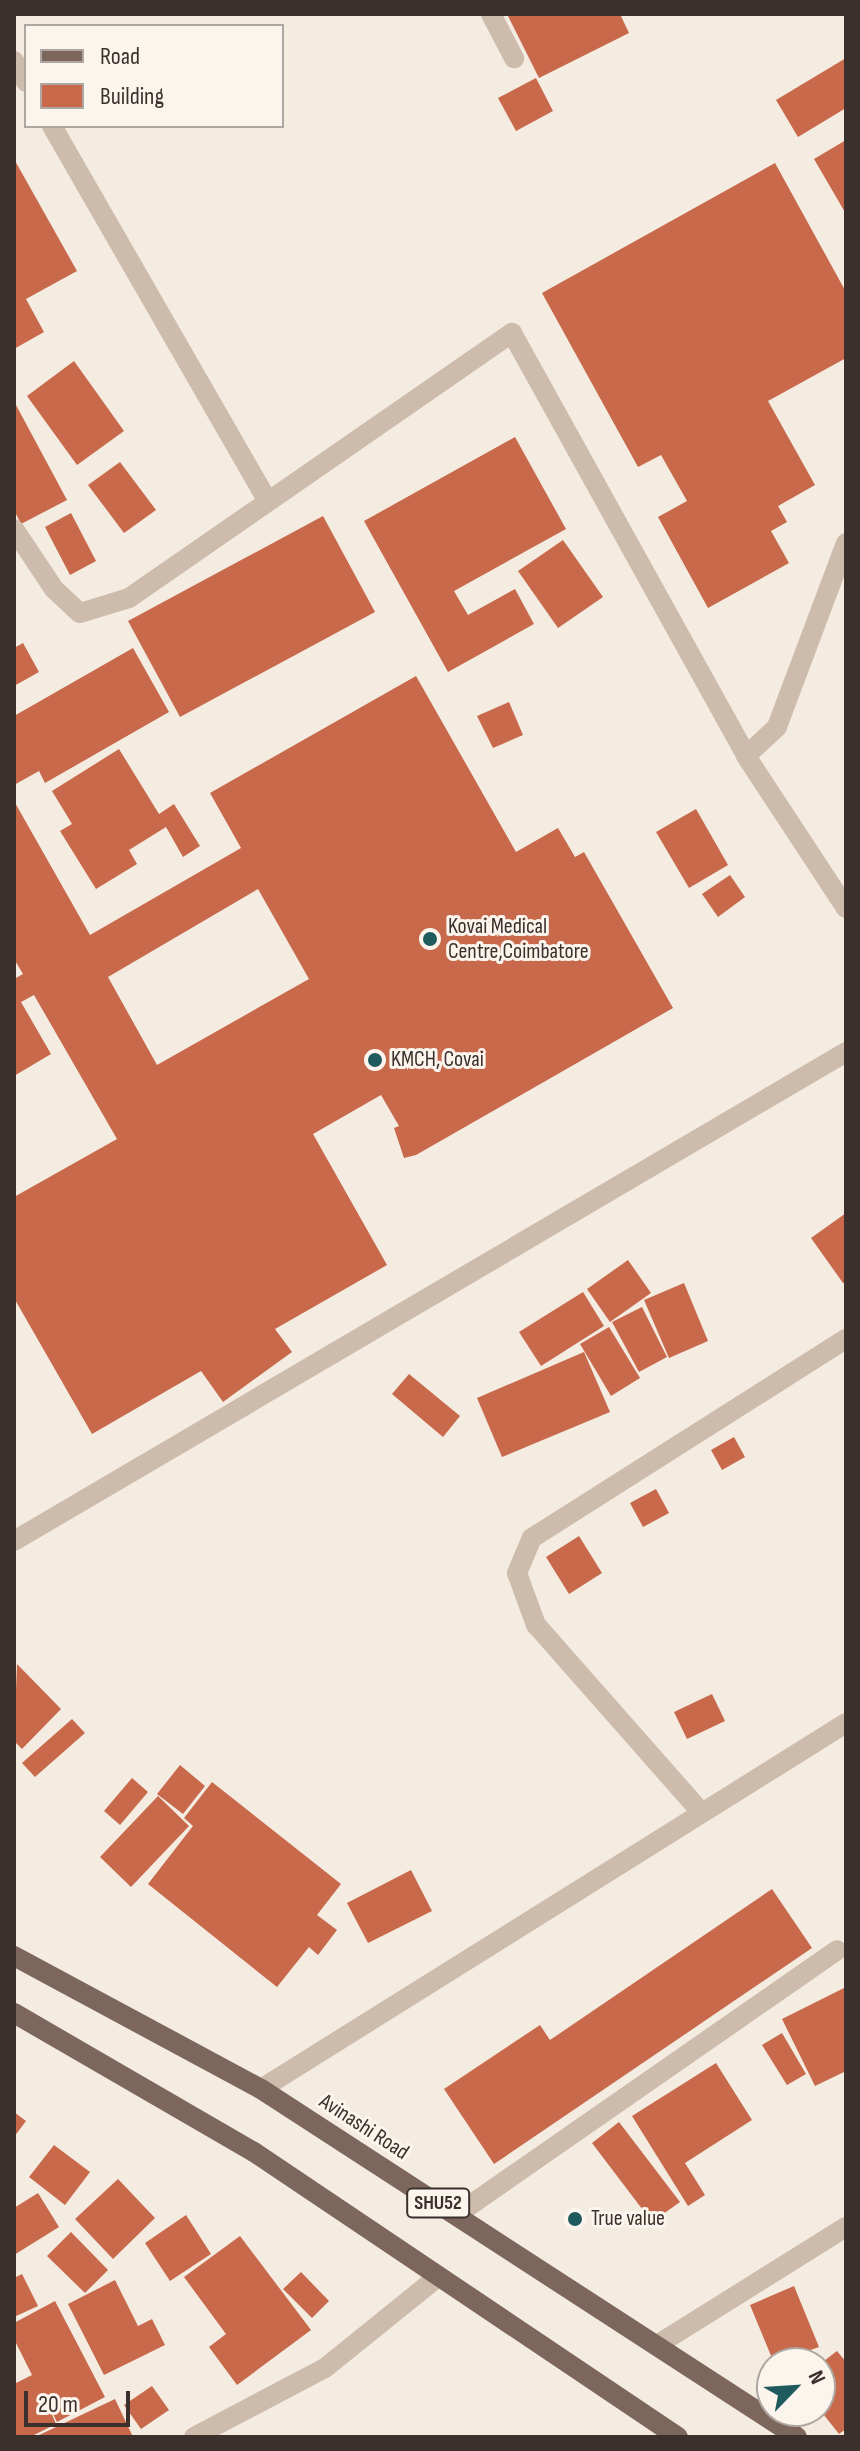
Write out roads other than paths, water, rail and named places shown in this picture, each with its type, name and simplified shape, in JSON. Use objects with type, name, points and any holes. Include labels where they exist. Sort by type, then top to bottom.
[{"type":"main road","name":"Avinashi Road","points":[[14,1956],[261,2089],[797,2437]]},
{"type":"main road","name":"SHU52","points":[[14,2013],[254,2152],[678,2437]]},
{"type":"street","points":[[491,14],[514,58]]},
{"type":"street","points":[[14,61],[24,78]]},
{"type":"street","points":[[53,128],[266,498]]},
{"type":"street","points":[[14,529],[54,589],[80,613],[129,598],[266,498],[512,333],[746,756],[846,908]]},
{"type":"street","points":[[746,756],[777,727],[846,543]]},
{"type":"street","points":[[14,1541],[846,1052]]},
{"type":"street","points":[[701,1812],[536,1625],[517,1573],[532,1538],[846,1339]]},
{"type":"street","points":[[261,2089],[846,1723]]},
{"type":"street","points":[[456,2215],[837,1950]]},
{"type":"street","points":[[657,2345],[846,2227]]},
{"type":"street","points":[[194,2437],[325,2368],[439,2276]]},
{"type":"place","name":"Kovai Medical Centre,Coimbatore","points":[[430,939]]},
{"type":"place","name":"KMCH, Covai","points":[[375,1060]]},
{"type":"place","name":"True value","points":[[575,2219]]}]
